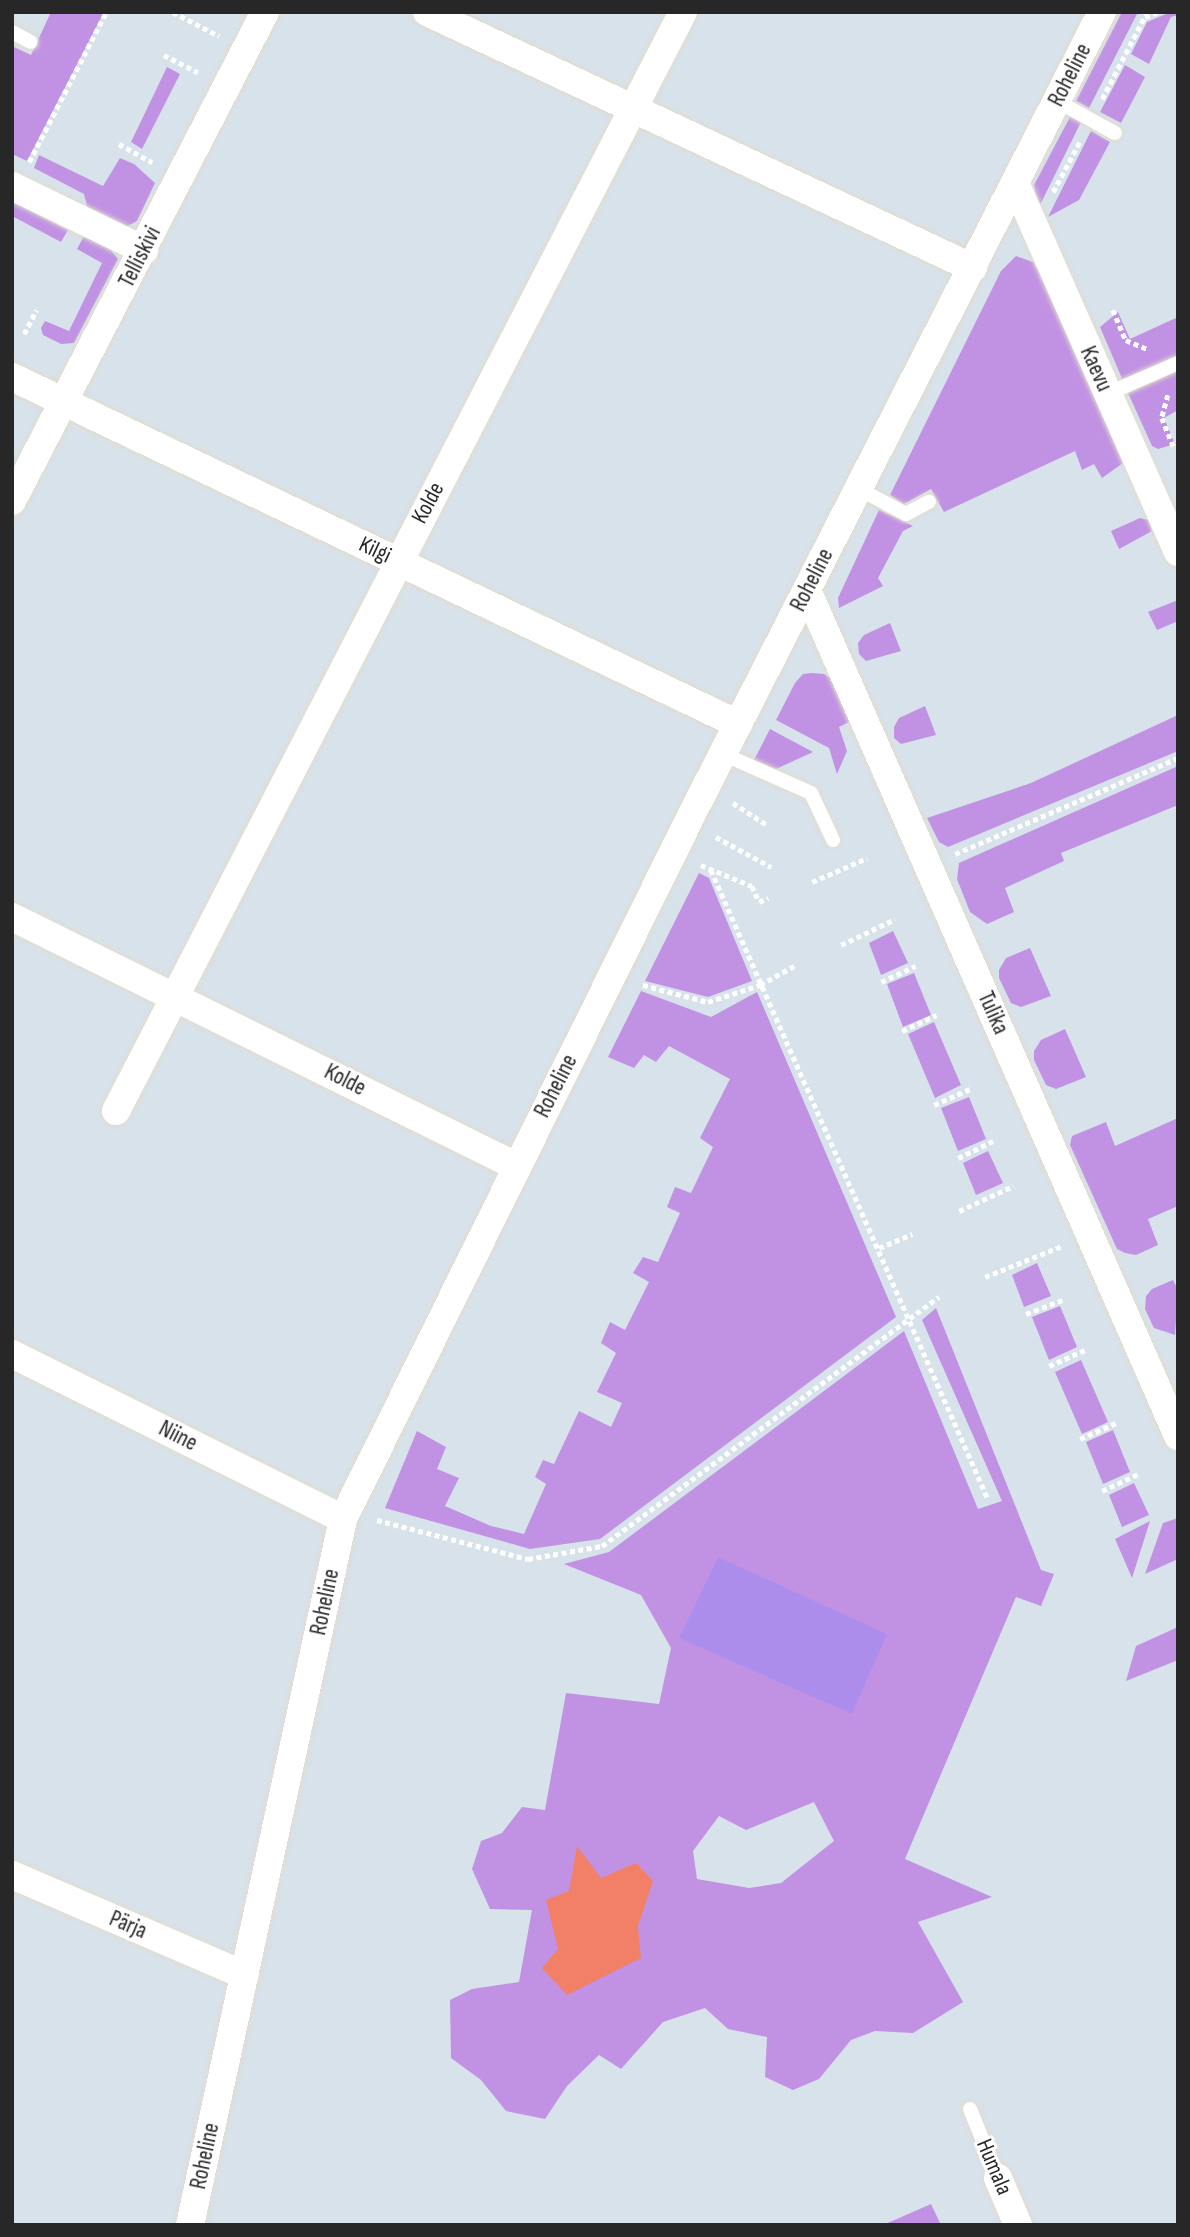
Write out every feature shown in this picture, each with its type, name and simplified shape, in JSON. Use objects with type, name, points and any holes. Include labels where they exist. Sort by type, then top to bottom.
[{"type":"street","name":"Telliskivi","points":[[12,501],[265,12]]},
{"type":"street","points":[[427,12],[973,268]]},
{"type":"street","name":"Kolde","points":[[116,1111],[174,994],[683,12]]},
{"type":"street","name":"Roheline","points":[[190,2225],[244,1975],[357,1519],[516,1166],[738,724],[1102,12]]},
{"type":"street","name":"Kaevu","points":[[1016,184],[1178,552]]},
{"type":"street","points":[[14,186],[144,250]]},
{"type":"street","name":"Kilgi","points":[[12,377],[738,724]]},
{"type":"street","name":"Tulika","points":[[807,590],[1178,1436]]},
{"type":"street","name":"Kolde","points":[[12,917],[174,994],[516,1166]]},
{"type":"street","name":"Niine","points":[[12,1354],[357,1519]]},
{"type":"street","name":"Pärja","points":[[12,1875],[244,1975]]},
{"type":"street","name":"Humala","points":[[998,2178],[1018,2225]]},
{"type":"lane","points":[[12,32],[31,42]]},
{"type":"lane","points":[[1058,101],[1115,132]]},
{"type":"lane","points":[[1107,394],[1178,363]]},
{"type":"lane","points":[[859,489],[906,514],[929,502]]},
{"type":"lane","points":[[723,754],[811,793],[833,840]]},
{"type":"lane","name":"Humala","points":[[970,2109],[998,2178]]},
{"type":"path","points":[[14,186],[106,12]]},
{"type":"path","points":[[173,12],[246,51]]},
{"type":"path","points":[[1144,18],[1158,12]]},
{"type":"path","points":[[24,334],[36,310]]},
{"type":"path","points":[[1112,310],[1126,340],[1158,354]]},
{"type":"path","points":[[1171,384],[1162,418],[1174,447]]},
{"type":"path","points":[[929,865],[1178,758]]},
{"type":"path","points":[[729,801],[767,824]]},
{"type":"path","points":[[712,835],[771,867]]},
{"type":"path","points":[[812,882],[867,858]]},
{"type":"path","points":[[768,898],[759,902],[752,886],[711,870],[988,1499]]},
{"type":"path","points":[[841,946],[895,919]]},
{"type":"path","points":[[638,984],[708,1002],[760,985],[796,965]]},
{"type":"path","points":[[881,982],[915,966]]},
{"type":"path","points":[[902,1031],[937,1015]]},
{"type":"path","points":[[934,1105],[970,1089]]},
{"type":"path","points":[[958,1158],[993,1141]]},
{"type":"path","points":[[959,1211],[1013,1186]]},
{"type":"path","points":[[879,1248],[912,1234]]},
{"type":"path","points":[[985,1277],[1090,1235]]},
{"type":"path","points":[[357,1519],[528,1559],[602,1546],[939,1297]]},
{"type":"path","points":[[1026,1314],[1062,1300]]},
{"type":"path","points":[[1049,1366],[1085,1350]]},
{"type":"path","points":[[1080,1439],[1116,1423]]},
{"type":"path","points":[[1102,1490],[1138,1474]]},
{"type":"shaded area","points":[[51,12],[104,12],[27,161],[12,154],[12,46],[31,55]]},
{"type":"shaded area","points":[[1122,12],[1138,12],[1089,108],[1076,101]]},
{"type":"shaded area","points":[[1171,12],[1178,15],[1171,17],[1149,64],[1131,54],[1147,22]]},
{"type":"shaded area","points":[[1125,65],[1145,77],[1121,123],[1100,112]]},
{"type":"shaded area","points":[[167,67],[180,74],[142,149],[131,142]]},
{"type":"shaded area","points":[[1070,117],[1081,122],[1038,209],[1034,185]]},
{"type":"shaded area","points":[[1091,131],[1110,142],[1079,200],[1048,217]]},
{"type":"shaded area","points":[[39,155],[103,186],[120,158],[134,164],[155,183],[137,221],[118,231],[90,218],[84,194],[34,168]]},
{"type":"shaded area","points":[[12,202],[68,230],[61,242],[12,216]]},
{"type":"shaded area","points":[[84,236],[108,247],[118,259],[74,343],[61,344],[43,335],[41,328],[45,321],[69,331],[102,263],[77,249]]},
{"type":"shaded area","points":[[1016,256],[1033,262],[1040,272],[1123,463],[1102,478],[1094,464],[1082,470],[1075,451],[944,512],[931,489],[904,504],[890,495],[1001,271]]},
{"type":"shaded area","points":[[1118,312],[1130,339],[1178,317],[1178,356],[1123,381],[1100,327]]},
{"type":"shaded area","points":[[1178,371],[1178,410],[1164,418],[1175,444],[1158,449],[1152,446],[1128,393]]},
{"type":"shaded area","points":[[879,510],[913,526],[903,531],[878,578],[883,586],[839,608],[838,598]]},
{"type":"shaded area","points":[[1140,518],[1148,520],[1152,531],[1119,549],[1111,531]]},
{"type":"shaded area","points":[[1178,600],[1178,621],[1157,630],[1148,612]]},
{"type":"shaded area","points":[[890,623],[901,651],[866,661],[859,654],[858,643],[864,635]]},
{"type":"shaded area","points":[[803,674],[824,674],[834,681],[851,721],[839,727],[847,751],[837,774],[829,748],[776,720],[795,683]]},
{"type":"shaded area","points":[[925,706],[936,735],[901,744],[894,738],[894,727],[899,718]]},
{"type":"shaded area","points":[[1178,715],[1178,751],[948,847],[939,842],[927,818],[1031,783]]},
{"type":"shaded area","points":[[770,729],[813,752],[776,769],[754,760]]},
{"type":"shaded area","points":[[1178,766],[1178,805],[1061,853],[1064,861],[1005,888],[1014,912],[987,924],[970,912],[957,879],[959,863]]},
{"type":"shaded area","points":[[699,873],[709,878],[752,981],[708,997],[645,981]]},
{"type":"shaded area","points":[[893,931],[908,963],[881,975],[869,943]]},
{"type":"shaded area","points":[[1030,948],[1051,996],[1021,1007],[1011,1003],[999,978],[999,970],[1006,958]]},
{"type":"shaded area","points":[[914,973],[931,1015],[903,1027],[887,984]]},
{"type":"shaded area","points":[[641,991],[711,1017],[757,992],[896,1317],[600,1539],[530,1549],[385,1508],[417,1431],[446,1447],[437,1469],[459,1478],[445,1506],[491,1526],[524,1534],[546,1484],[535,1477],[543,1460],[554,1464],[579,1411],[611,1427],[622,1403],[597,1392],[616,1353],[601,1343],[610,1322],[625,1330],[649,1282],[633,1273],[643,1257],[658,1262],[680,1213],[667,1207],[675,1187],[691,1193],[713,1147],[700,1138],[730,1079],[669,1046],[656,1062],[644,1055],[634,1068],[608,1057]]},
{"type":"shaded area","points":[[934,1022],[961,1085],[935,1098],[908,1034]]},
{"type":"shaded area","points":[[1065,1029],[1086,1077],[1056,1089],[1046,1085],[1034,1060],[1034,1051],[1041,1040]]},
{"type":"shaded area","points":[[969,1097],[986,1139],[958,1151],[941,1108]]},
{"type":"shaded area","points":[[1178,1118],[1178,1206],[1148,1219],[1158,1245],[1136,1255],[1125,1253],[1117,1249],[1070,1145],[1072,1136],[1106,1122],[1115,1146]]},
{"type":"shaded area","points":[[988,1151],[1003,1183],[976,1195],[963,1163]]},
{"type":"shaded area","points":[[1037,1263],[1051,1296],[1024,1307],[1012,1275]]},
{"type":"shaded area","points":[[1173,1280],[1178,1290],[1175,1335],[1154,1328],[1145,1309],[1146,1296],[1152,1289]]},
{"type":"shaded area","points":[[1060,1306],[1077,1347],[1049,1360],[1032,1317]]},
{"type":"shaded area","points":[[936,1308],[1041,1570],[1054,1574],[1041,1606],[1016,1597],[905,1859],[992,1897],[918,1922],[963,2002],[913,2033],[875,2031],[851,2040],[819,2079],[793,2090],[765,2077],[767,2037],[728,2029],[705,2008],[663,2022],[621,2069],[599,2055],[567,2086],[545,2119],[506,2111],[481,2080],[451,2058],[450,2000],[472,1989],[519,1982],[532,1910],[490,1909],[472,1869],[481,1841],[502,1833],[522,1807],[545,1810],[566,1693],[659,1704],[671,1648],[641,1595],[564,1564],[609,1552],[904,1331],[978,1509],[1002,1501],[922,1320]],"holes":[[[814,1802],[834,1841],[781,1883],[749,1888],[697,1879],[693,1851],[719,1816],[746,1830]]]},
{"type":"shaded area","points":[[1081,1360],[1108,1422],[1082,1434],[1055,1372]]},
{"type":"shaded area","points":[[1113,1430],[1130,1472],[1103,1484],[1086,1442]]},
{"type":"shaded area","points":[[1134,1483],[1149,1515],[1122,1527],[1109,1495]]},
{"type":"shaded area","points":[[1178,1518],[1178,1559],[1145,1574],[1163,1523]]},
{"type":"shaded area","points":[[1150,1521],[1132,1578],[1115,1539]]},
{"type":"shaded area","points":[[718,1557],[887,1634],[852,1714],[679,1638]]},
{"type":"shaded area","points":[[1178,1627],[1178,1660],[1126,1681],[1136,1646]]},
{"type":"shaded area","points":[[577,1846],[601,1878],[636,1863],[653,1881],[638,1926],[641,1958],[567,1995],[542,1968],[558,1949],[546,1900],[569,1891]]},
{"type":"shaded area","points":[[931,2204],[941,2225],[883,2225]]}]
